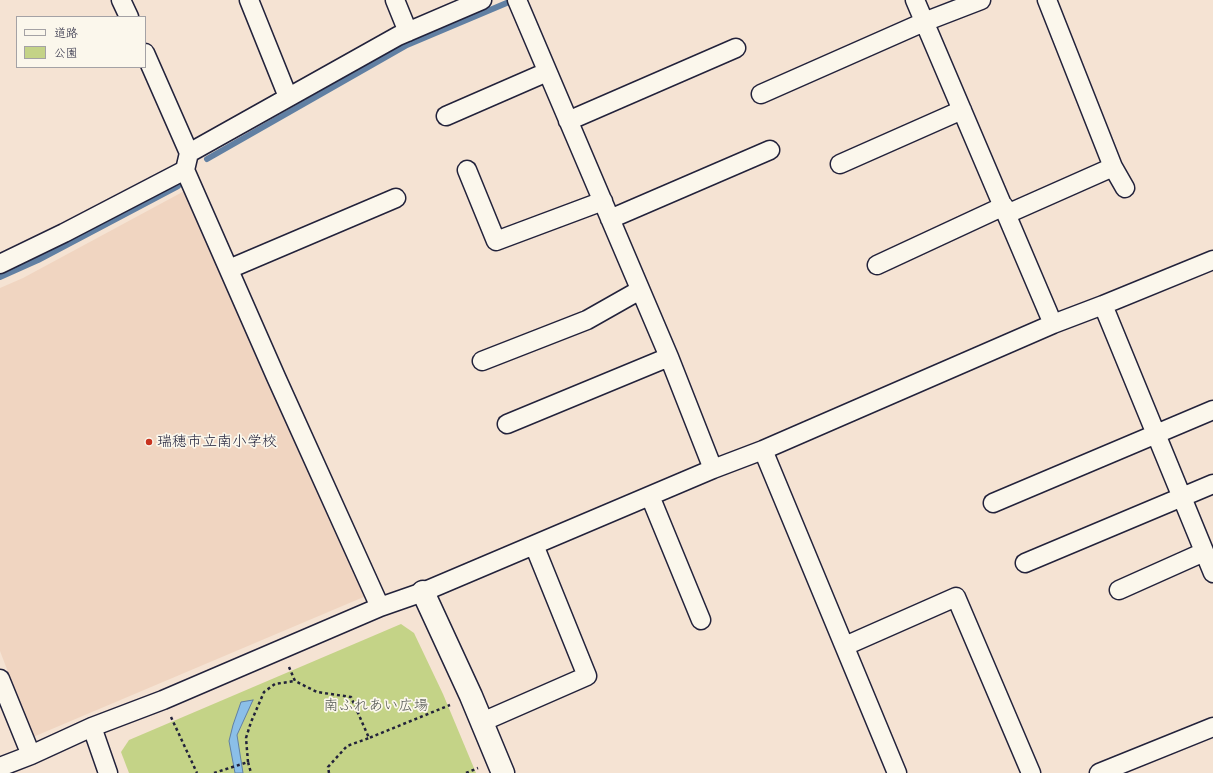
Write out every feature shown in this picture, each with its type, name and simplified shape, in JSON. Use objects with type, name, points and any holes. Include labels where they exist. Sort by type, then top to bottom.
[{"type":"street","points":[[121,0],[129,16]]},
{"type":"street","points":[[249,0],[288,97]]},
{"type":"street","points":[[395,0],[408,32]]},
{"type":"street","points":[[189,153],[398,36],[482,0]]},
{"type":"street","points":[[517,0],[669,357],[713,469]]},
{"type":"street","points":[[915,0],[1053,324]]},
{"type":"street","points":[[761,94],[924,22],[981,0]]},
{"type":"street","points":[[1047,0],[1113,167],[1125,188]]},
{"type":"street","points":[[568,121],[736,48]]},
{"type":"street","points":[[146,55],[189,153],[185,170],[380,606]]},
{"type":"street","points":[[446,116],[547,72]]},
{"type":"street","points":[[840,164],[962,110]]},
{"type":"street","points":[[610,218],[770,150]]},
{"type":"street","points":[[877,265],[1005,210],[1113,167]]},
{"type":"street","points":[[0,264],[64,233],[185,170]]},
{"type":"street","points":[[466,170],[496,241],[603,201]]},
{"type":"street","points":[[229,269],[396,198]]},
{"type":"street","points":[[0,767],[31,755],[92,727],[163,700],[380,606],[423,592],[713,469],[763,450],[1053,324],[1213,260]]},
{"type":"street","points":[[482,361],[587,320],[640,290]]},
{"type":"street","points":[[1103,305],[1182,497],[1208,552],[1213,573]]},
{"type":"street","points":[[507,424],[669,357]]},
{"type":"street","points":[[993,503],[1213,410]]},
{"type":"street","points":[[763,450],[897,773]]},
{"type":"street","points":[[1025,563],[1213,484]]},
{"type":"street","points":[[650,496],[701,620]]},
{"type":"street","points":[[482,722],[587,676],[534,545]]},
{"type":"street","points":[[1119,590],[1208,552]]},
{"type":"street","points":[[423,592],[471,696],[503,773]]},
{"type":"street","points":[[845,646],[956,597],[1031,773]]},
{"type":"street","points":[[0,679],[31,755]]},
{"type":"street","points":[[92,727],[108,773]]},
{"type":"street","points":[[1099,773],[1213,727]]},
{"type":"path","points":[[280,649],[295,681]]},
{"type":"path","points":[[251,773],[248,762],[246,738],[264,692],[276,684],[295,681],[317,692],[351,697],[370,738]]},
{"type":"path","points":[[329,773],[328,767],[347,746],[471,696]]},
{"type":"path","points":[[163,700],[197,773]]},
{"type":"path","points":[[214,773],[248,762]]},
{"type":"shaded area","name":"瑞穂市立南小学校","points":[[188,189],[366,596],[33,737],[0,651],[0,288],[23,278]]},
{"type":"green space","name":"南ふれあい広場","points":[[401,624],[414,633],[443,694],[476,773],[129,773],[121,752],[129,740]]},
{"type":"water","points":[[253,700],[237,735],[243,773],[235,773],[229,741],[241,702]]},
{"type":"waterway","points":[[207,159],[407,45],[509,2]]},
{"type":"waterway","points":[[0,277],[38,260],[178,186]]},
{"type":"place","name":"瑞穂市立南小学校","points":[[149,442]]}]
